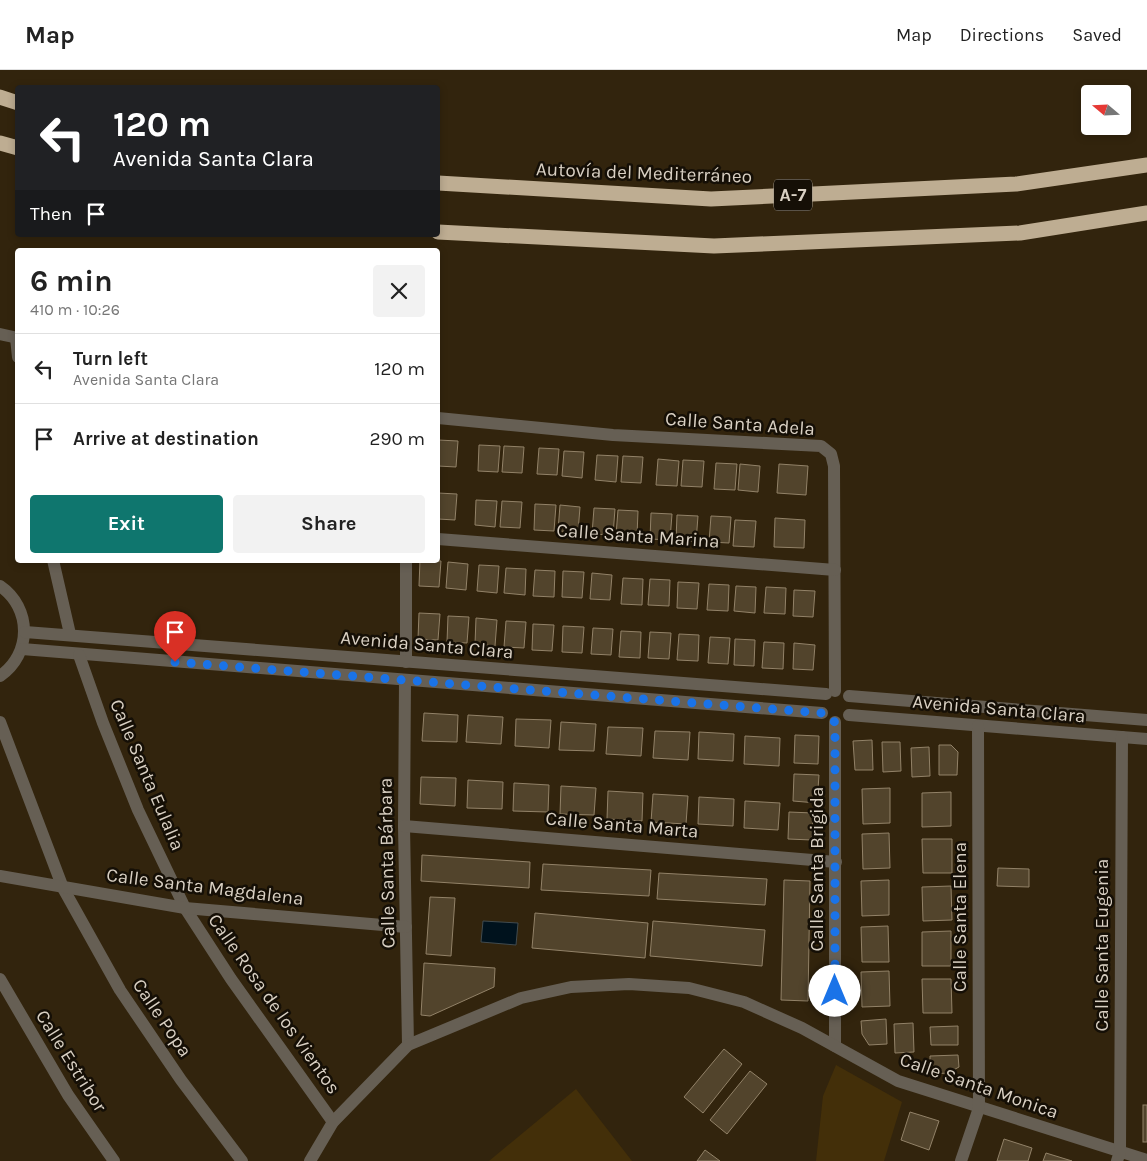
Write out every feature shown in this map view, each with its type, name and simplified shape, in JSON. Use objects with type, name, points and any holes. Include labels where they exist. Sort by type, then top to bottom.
[{"type":"highway","points":[[0,97],[15,102]]},
{"type":"highway","points":[[0,142],[15,147]]},
{"type":"highway","name":"Autovía del Mediterráneo","points":[[440,183],[712,199],[1016,184],[1147,165]]},
{"type":"highway","points":[[440,232],[714,246],[1020,233],[1147,213]]},
{"type":"street","points":[[0,334],[15,338]]},
{"type":"street","name":"Calle Santa Adela","points":[[440,418],[613,435],[821,446],[831,454],[834,466],[835,570],[831,692]]},
{"type":"street","name":"Calle Santa Marina","points":[[440,539],[835,570]]},
{"type":"street","points":[[54,563],[70,634]]},
{"type":"street","points":[[406,563],[406,662]]},
{"type":"street","points":[[0,586],[9,592],[22,613],[25,632],[22,649],[15,662],[0,676]]},
{"type":"street","name":"Avenida Santa Clara","points":[[25,632],[70,634],[406,662],[831,692]]},
{"type":"street","name":"Avenida Santa Clara","points":[[22,649],[822,713]]},
{"type":"street","name":"Calle Santa Eulalia","points":[[79,655],[102,723],[138,810],[185,908]]},
{"type":"street","name":"Calle Santa Bárbara","points":[[405,680],[404,826],[408,1045]]},
{"type":"street","points":[[840,691],[849,696],[852,706],[849,715],[845,719],[835,722],[822,713],[821,703],[831,692],[840,691]]},
{"type":"street","name":"Avenida Santa Clara","points":[[849,696],[1147,720]]},
{"type":"street","name":"Avenida Santa Clara","points":[[849,715],[1147,739]]},
{"type":"street","name":"Calle Popa","points":[[0,722],[63,888],[120,990],[182,1080],[242,1161]]},
{"type":"street","name":"Calle Santa Brigida","points":[[835,722],[835,1046]]},
{"type":"street","name":"Calle Santa Elena","points":[[961,1161],[979,1108],[978,726]]},
{"type":"street","name":"Calle Santa Eugenia","points":[[1118,1157],[1122,737]]},
{"type":"street","name":"Calle Santa Marta","points":[[404,826],[836,862]]},
{"type":"street","name":"Calle Santa Magdalena","points":[[0,876],[185,908],[406,927]]},
{"type":"street","name":"Calle Rosa de los Vientos","points":[[185,908],[231,979],[333,1122]]},
{"type":"street","name":"Calle Estribor","points":[[0,979],[68,1095],[114,1161]]},
{"type":"street","name":"Calle Santa Monica","points":[[310,1161],[333,1122],[408,1045],[521,998],[571,987],[629,984],[689,988],[744,1002],[802,1028],[898,1081],[1118,1157],[1147,1160]]},
{"type":"shaded area","points":[[836,1065],[902,1102],[884,1161],[816,1161],[823,1096]]},
{"type":"shaded area","points":[[576,1089],[632,1161],[489,1161]]},
{"type":"water","points":[[483,921],[518,923],[516,945],[481,942]]},
{"type":"building","points":[[440,440],[458,441],[456,467],[440,466]]},
{"type":"building","points":[[479,445],[500,446],[498,472],[478,471]]},
{"type":"building","points":[[504,446],[524,447],[522,473],[502,472]]},
{"type":"building","points":[[539,448],[559,449],[557,475],[537,474]]},
{"type":"building","points":[[564,451],[584,452],[582,478],[562,476]]},
{"type":"building","points":[[597,455],[618,456],[616,482],[595,480]]},
{"type":"building","points":[[623,456],[643,457],[641,483],[621,482]]},
{"type":"building","points":[[658,459],[679,461],[677,486],[656,485]]},
{"type":"building","points":[[683,460],[704,461],[702,487],[681,486]]},
{"type":"building","points":[[716,463],[737,464],[735,490],[714,489]]},
{"type":"building","points":[[740,464],[760,466],[758,492],[738,490]]},
{"type":"building","points":[[779,464],[808,466],[806,495],[777,493]]},
{"type":"building","points":[[440,493],[457,494],[455,520],[440,519]]},
{"type":"building","points":[[476,500],[497,501],[495,527],[475,525]]},
{"type":"building","points":[[502,501],[522,502],[520,528],[500,527]]},
{"type":"building","points":[[535,504],[556,505],[554,531],[534,530]]},
{"type":"building","points":[[560,505],[580,507],[578,532],[558,531]]},
{"type":"building","points":[[594,508],[615,509],[613,535],[592,534]]},
{"type":"building","points":[[618,510],[638,511],[637,536],[616,535]]},
{"type":"building","points":[[651,513],[672,514],[670,540],[650,539]]},
{"type":"building","points":[[677,515],[698,516],[696,542],[676,540]]},
{"type":"building","points":[[711,516],[731,517],[729,543],[709,542]]},
{"type":"building","points":[[775,518],[805,520],[804,548],[774,547]]},
{"type":"building","points":[[735,520],[756,521],[754,547],[733,546]]},
{"type":"building","points":[[441,561],[439,587],[419,586],[420,563],[440,563]]},
{"type":"building","points":[[448,562],[468,564],[466,590],[446,588]]},
{"type":"building","points":[[479,565],[499,566],[497,593],[477,591]]},
{"type":"building","points":[[506,568],[526,569],[525,595],[504,593]]},
{"type":"building","points":[[535,570],[555,571],[554,597],[533,596]]},
{"type":"building","points":[[563,571],[584,572],[582,598],[562,597]]},
{"type":"building","points":[[592,573],[612,575],[610,600],[590,599]]},
{"type":"building","points":[[623,578],[643,579],[642,605],[621,604]]},
{"type":"building","points":[[650,579],[670,580],[669,606],[648,605]]},
{"type":"building","points":[[678,582],[699,583],[697,609],[677,608]]},
{"type":"building","points":[[709,584],[729,585],[728,611],[707,610]]},
{"type":"building","points":[[736,586],[756,587],[755,613],[734,611]]},
{"type":"building","points":[[766,587],[786,588],[785,614],[764,613]]},
{"type":"building","points":[[794,590],[815,591],[813,617],[793,616]]},
{"type":"building","points":[[419,613],[440,614],[438,640],[418,639]]},
{"type":"building","points":[[448,616],[469,617],[467,643],[447,642]]},
{"type":"building","points":[[476,618],[497,620],[495,646],[475,644]]},
{"type":"building","points":[[506,621],[526,622],[524,648],[504,647]]},
{"type":"building","points":[[533,624],[554,625],[552,651],[532,650]]},
{"type":"building","points":[[563,626],[584,627],[582,653],[562,652]]},
{"type":"building","points":[[593,628],[613,629],[611,655],[591,654]]},
{"type":"building","points":[[621,631],[641,632],[640,658],[619,657]]},
{"type":"building","points":[[650,632],[671,633],[669,659],[648,658]]},
{"type":"building","points":[[679,634],[699,635],[698,661],[677,660]]},
{"type":"building","points":[[710,637],[730,638],[728,664],[708,663]]},
{"type":"building","points":[[735,639],[755,640],[754,666],[734,665]]},
{"type":"building","points":[[764,642],[784,643],[783,669],[762,668]]},
{"type":"building","points":[[794,643],[815,645],[813,670],[793,669]]},
{"type":"building","points":[[424,713],[458,715],[457,742],[422,741]]},
{"type":"building","points":[[468,715],[503,717],[501,744],[466,742]]},
{"type":"building","points":[[516,719],[551,720],[549,748],[515,746]]},
{"type":"building","points":[[561,722],[596,724],[594,751],[559,750]]},
{"type":"building","points":[[608,727],[643,728],[641,756],[606,754]]},
{"type":"building","points":[[655,731],[690,732],[688,760],[653,758]]},
{"type":"building","points":[[699,732],[734,734],[733,761],[698,759]]},
{"type":"building","points":[[795,735],[819,736],[818,764],[794,763]]},
{"type":"building","points":[[745,736],[780,738],[779,766],[744,764]]},
{"type":"building","points":[[872,740],[873,770],[855,770],[853,741]]},
{"type":"building","points":[[882,742],[900,742],[901,771],[883,772]]},
{"type":"building","points":[[939,745],[951,745],[958,752],[957,775],[939,775]]},
{"type":"building","points":[[929,747],[930,776],[912,777],[911,748]]},
{"type":"building","points":[[794,774],[819,775],[817,803],[793,801]]},
{"type":"building","points":[[421,777],[456,778],[455,806],[420,804]]},
{"type":"building","points":[[468,780],[503,782],[502,809],[467,808]]},
{"type":"building","points":[[514,783],[549,785],[548,812],[513,811]]},
{"type":"building","points":[[561,786],[596,788],[594,815],[560,814]]},
{"type":"building","points":[[890,788],[890,823],[863,824],[862,789]]},
{"type":"building","points":[[608,791],[643,793],[642,821],[607,819]]},
{"type":"building","points":[[951,792],[951,826],[922,827],[922,793]]},
{"type":"building","points":[[653,794],[688,796],[686,824],[651,822]]},
{"type":"building","points":[[699,797],[734,799],[733,826],[698,824]]},
{"type":"building","points":[[745,801],[780,803],[778,830],[744,828]]},
{"type":"building","points":[[789,812],[813,813],[812,840],[788,839]]},
{"type":"building","points":[[889,833],[890,868],[863,869],[862,834]]},
{"type":"building","points":[[922,839],[952,839],[952,873],[923,873]]},
{"type":"building","points":[[422,855],[530,862],[529,888],[421,881]]},
{"type":"building","points":[[543,864],[651,870],[649,896],[541,890]]},
{"type":"building","points":[[998,868],[1029,869],[1029,887],[997,886]]},
{"type":"building","points":[[659,873],[767,879],[765,905],[657,899]]},
{"type":"building","points":[[784,880],[810,881],[808,1001],[781,1000]]},
{"type":"building","points":[[889,880],[889,915],[862,916],[861,881]]},
{"type":"building","points":[[951,886],[952,920],[923,921],[922,887]]},
{"type":"building","points":[[430,897],[455,898],[451,956],[426,954]]},
{"type":"building","points":[[535,913],[648,923],[645,958],[532,948]]},
{"type":"building","points":[[653,921],[765,930],[762,966],[650,956]]},
{"type":"building","points":[[888,926],[889,962],[862,962],[861,927]]},
{"type":"building","points":[[951,931],[951,966],[922,966],[922,932]]},
{"type":"building","points":[[424,963],[495,968],[494,987],[430,1016],[421,1015]]},
{"type":"building","points":[[889,971],[890,1006],[862,1007],[861,972]]},
{"type":"building","points":[[922,979],[951,979],[952,1013],[923,1013]]},
{"type":"building","points":[[886,1019],[887,1044],[869,1045],[862,1034],[861,1021]]},
{"type":"building","points":[[913,1023],[914,1052],[895,1053],[894,1024]]},
{"type":"building","points":[[958,1026],[958,1045],[931,1045],[930,1027]]},
{"type":"building","points":[[724,1049],[742,1064],[703,1113],[684,1097]]},
{"type":"building","points":[[958,1055],[959,1067],[948,1073],[930,1074],[930,1056]]},
{"type":"building","points":[[750,1071],[767,1084],[727,1134],[710,1120]]},
{"type":"building","points":[[1143,1105],[1147,1105],[1147,1142],[1143,1142]]},
{"type":"building","points":[[910,1112],[939,1121],[929,1150],[901,1140]]},
{"type":"building","points":[[1004,1139],[1032,1148],[1028,1161],[997,1161]]},
{"type":"building","points":[[705,1150],[720,1161],[697,1161]]},
{"type":"building","points":[[1046,1153],[1072,1161],[1043,1161]]},
{"type":"route","points":[[175,662],[822,713],[835,722],[835,991]]}]
